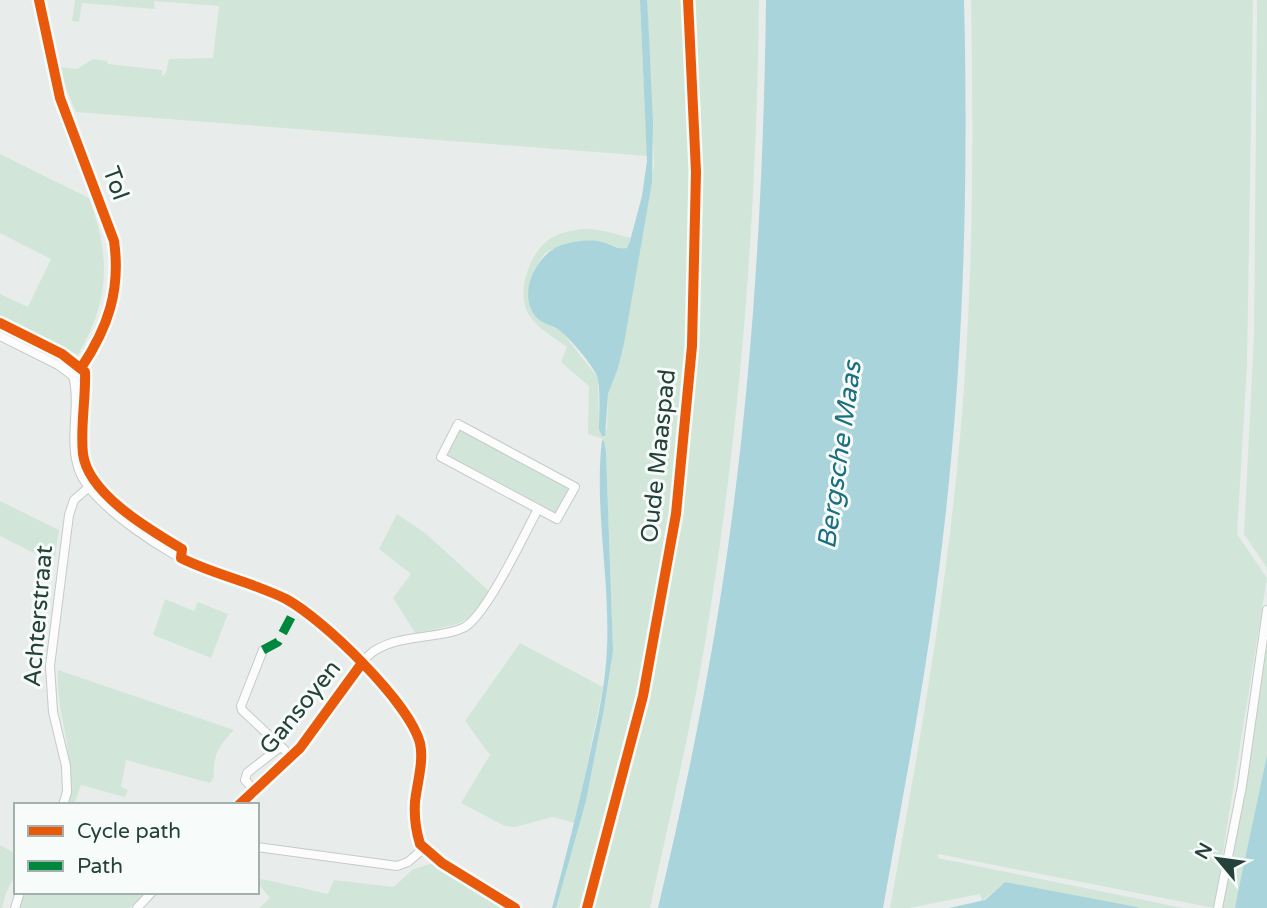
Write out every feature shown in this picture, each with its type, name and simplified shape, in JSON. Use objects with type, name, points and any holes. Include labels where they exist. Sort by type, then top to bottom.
[{"type":"street","name":"Tol","points":[[39,0],[60,98],[114,241],[117,259],[113,300],[105,328],[95,348],[74,376]]},
{"type":"street","points":[[0,336],[74,376],[77,397],[75,450],[79,471],[105,505],[181,558],[204,570],[263,589],[297,606],[313,617],[362,663],[400,707],[419,739],[421,755],[415,814],[418,838],[423,849],[514,908]]},
{"type":"street","points":[[458,424],[575,487],[557,519],[538,509],[441,457],[458,424]]},
{"type":"street","name":"Achterstraat","points":[[64,803],[67,792],[66,766],[53,712],[50,666],[69,514],[75,500],[89,487]]},
{"type":"street","name":"Gansoyen","points":[[241,803],[292,757],[362,663],[374,651],[417,637],[456,630],[478,615],[538,509]]},
{"type":"street","points":[[1218,908],[1242,786],[1267,610]]},
{"type":"street","name":"Gansoyen","points":[[263,650],[242,710],[292,757]]},
{"type":"street","name":"Gansoyen","points":[[254,790],[245,780],[247,773],[280,747]]},
{"type":"street","points":[[259,847],[397,866],[408,862],[423,849]]},
{"type":"street","points":[[137,908],[150,894]]},
{"type":"green space","points":[[75,0],[640,0],[647,156],[76,112],[60,67],[77,69],[93,59],[107,61],[108,64],[162,70],[162,76],[166,73],[169,59],[213,58],[219,6],[154,1],[155,9],[82,3],[79,22],[72,21]]},
{"type":"green space","points":[[647,0],[685,0],[693,170],[689,340],[680,469],[669,544],[631,728],[612,787],[582,908],[556,908],[586,801],[613,651],[606,452],[603,439],[588,434],[589,386],[561,362],[567,347],[544,331],[530,316],[524,302],[524,283],[535,254],[547,241],[559,234],[589,229],[631,238],[627,248],[622,249],[603,242],[580,241],[564,244],[545,253],[533,271],[530,304],[534,314],[562,332],[598,378],[599,429],[607,429],[608,394],[624,344],[654,163]]},
{"type":"green space","points":[[691,0],[759,0],[755,161],[737,403],[705,643],[650,908],[589,908],[619,786],[638,730],[674,551],[686,462],[695,320],[698,201],[698,125]]},
{"type":"green space","points":[[971,0],[1253,0],[1247,365],[1237,534],[1267,578],[1214,908],[938,854],[938,858],[1183,908],[1140,908],[1005,882],[982,901],[980,894],[909,908],[890,908],[939,615],[960,438],[972,219]]},
{"type":"green space","points":[[1257,0],[1267,0],[1267,568],[1244,534],[1254,337]]},
{"type":"green space","points":[[0,154],[89,198],[101,240],[104,278],[96,316],[78,355],[0,316],[0,294],[28,307],[51,259],[0,233]]},
{"type":"green space","points":[[459,430],[567,487],[568,493],[556,513],[447,456]]},
{"type":"green space","points":[[0,501],[59,530],[54,563],[0,536]]},
{"type":"green space","points":[[397,514],[425,533],[489,591],[465,620],[416,634],[393,598],[411,574],[379,549]]},
{"type":"green space","points":[[165,599],[194,611],[198,602],[228,614],[211,658],[153,635]]},
{"type":"green space","points":[[1267,620],[1267,755],[1235,908],[1219,908]]},
{"type":"green space","points":[[520,643],[603,687],[575,823],[552,817],[515,827],[505,826],[461,803],[490,755],[465,721]]},
{"type":"green space","points":[[58,670],[234,730],[218,751],[214,763],[214,777],[210,783],[126,760],[121,787],[128,790],[125,797],[81,785],[75,803],[67,803],[70,788],[69,754],[58,687]]},
{"type":"green space","points":[[0,845],[14,853],[14,877],[0,908]]},
{"type":"green space","points":[[433,863],[502,908],[259,908],[270,898],[259,884],[262,879],[328,894],[334,880],[394,887],[413,869]]},
{"type":"green space","points":[[24,894],[143,894],[130,908],[19,908]]},
{"type":"water","points":[[640,0],[647,0],[648,15],[653,123],[652,182],[624,344],[608,394],[605,436],[602,436],[599,429],[597,376],[569,339],[536,317],[528,296],[532,274],[538,264],[555,248],[588,241],[627,248],[630,241],[642,196],[647,161]]},
{"type":"water","name":"Bergsche Maas","points":[[766,0],[964,0],[965,220],[953,440],[931,625],[883,908],[658,908],[702,706],[734,502],[748,377],[757,251]]},
{"type":"water","points":[[602,440],[606,452],[613,651],[586,801],[556,908],[552,908],[586,772],[605,673],[607,621],[600,491]]},
{"type":"water","points":[[1267,755],[1267,908],[1235,908],[1238,892]]},
{"type":"water","points":[[1005,882],[1140,908],[949,908],[985,900]]},
{"type":"marked path","points":[[263,650],[278,642],[297,606]]},
{"type":"cycle path","points":[[39,0],[60,98],[114,241],[116,276],[110,308],[99,338],[81,368]]},
{"type":"cycle path","name":"Oude Maaspad","points":[[587,908],[643,696],[676,514],[692,346],[696,172],[688,0]]},
{"type":"cycle path","points":[[0,323],[62,354],[85,372],[83,454],[87,469],[108,497],[138,521],[182,549],[181,558],[273,593],[302,609],[342,643],[383,685],[413,726],[420,743],[421,765],[415,807],[420,844],[442,863],[515,908]]},
{"type":"cycle path","points":[[241,803],[300,748],[362,663]]}]
